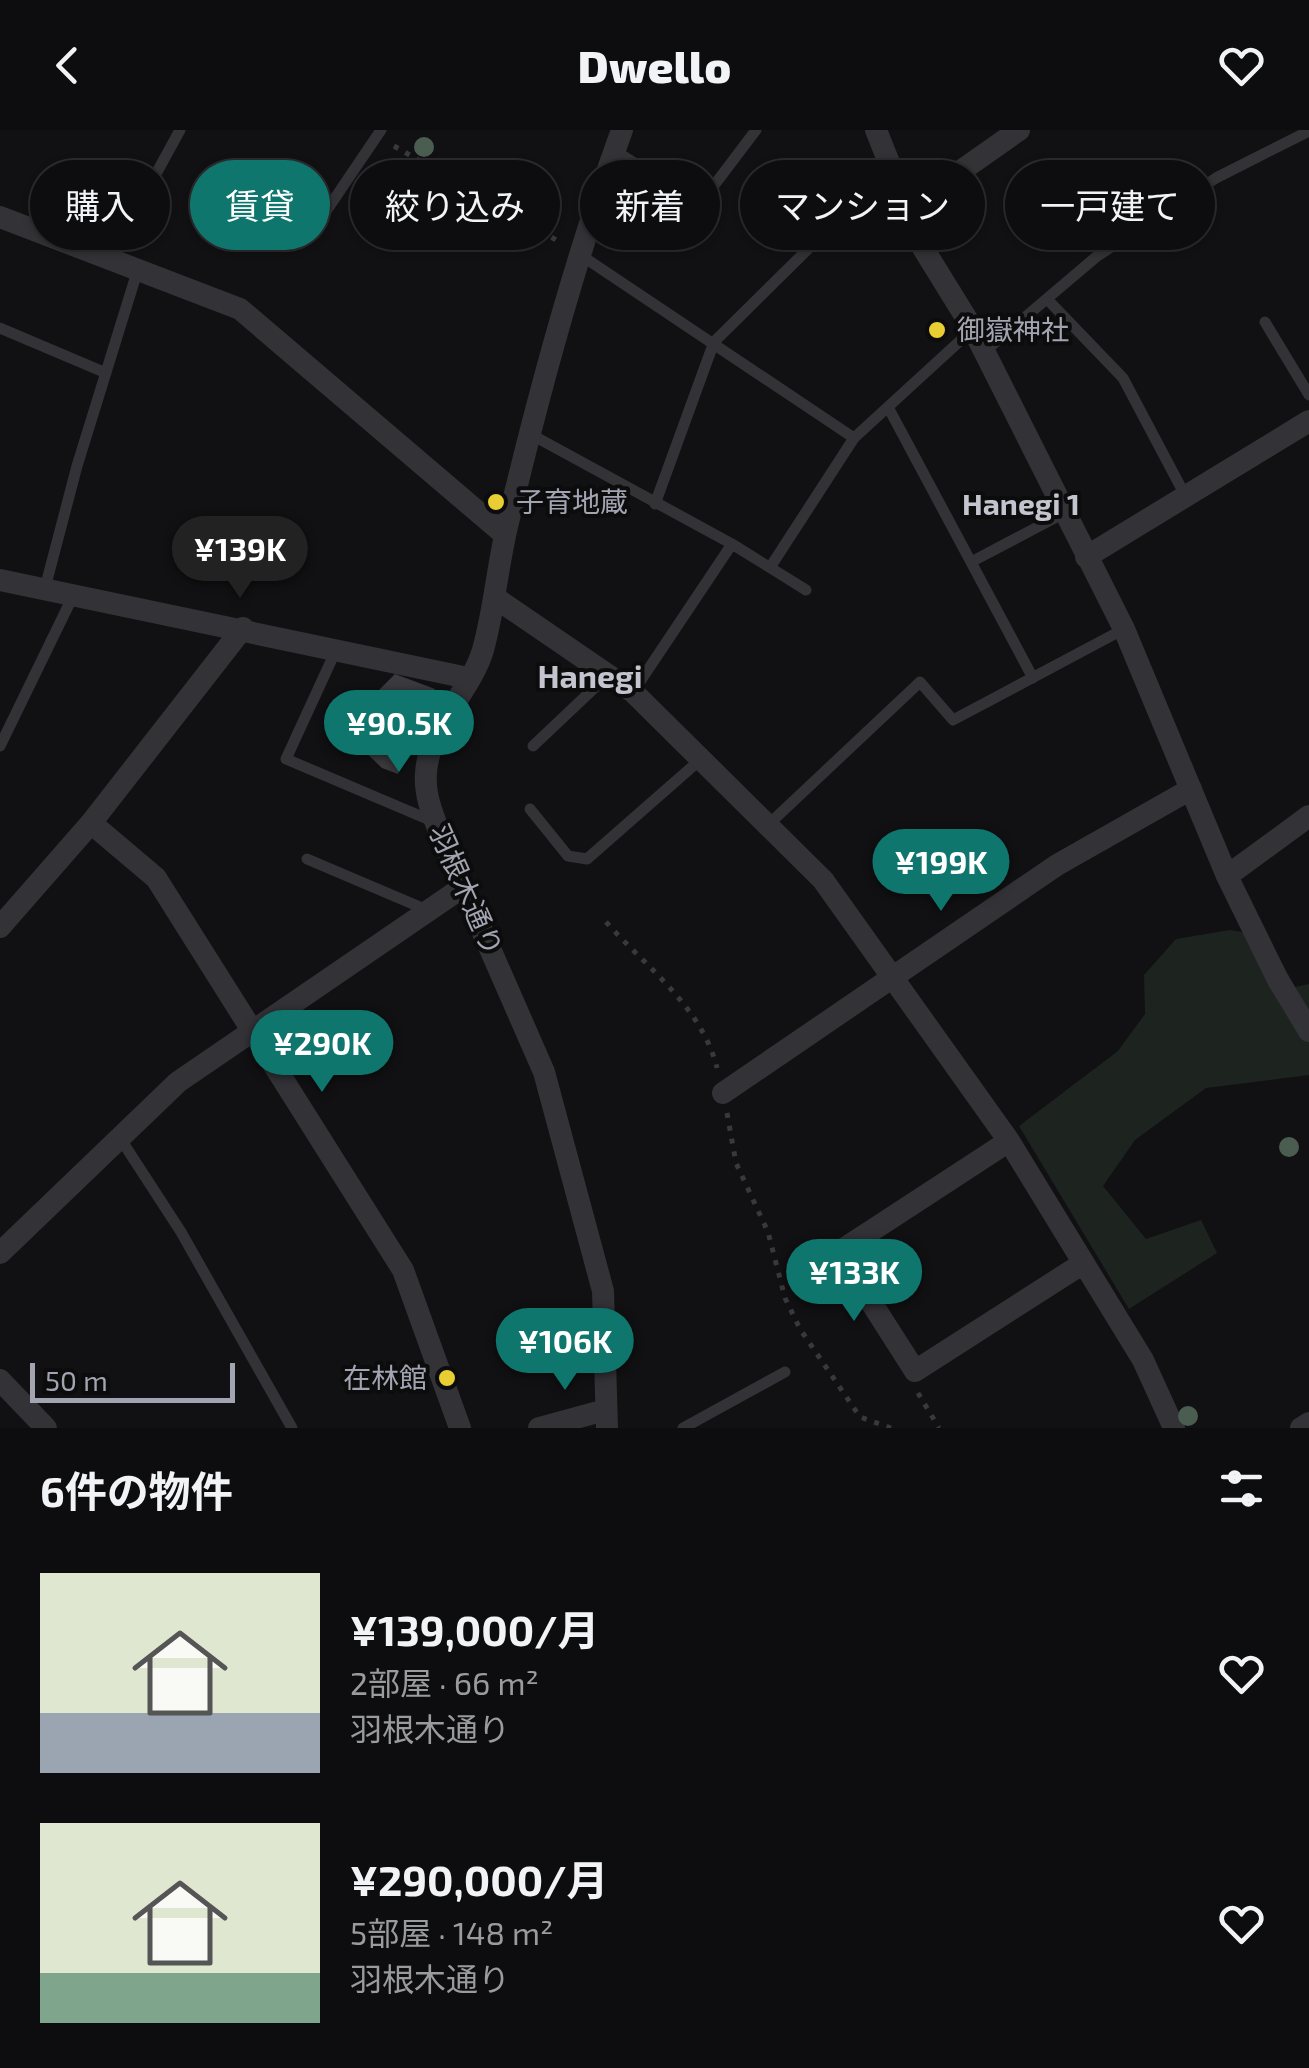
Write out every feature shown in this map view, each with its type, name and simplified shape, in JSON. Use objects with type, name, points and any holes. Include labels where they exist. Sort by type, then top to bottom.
[{"type":"street","points":[[876,130],[889,160]]},
{"type":"street","points":[[976,160],[1019,130]]},
{"type":"street","name":"羽根木通り","points":[[606,1419],[603,1291],[544,1072],[436,823],[425,774],[432,742],[480,658],[497,599],[505,535],[578,252],[618,140]]},
{"type":"street","points":[[0,216],[240,309],[505,535]]},
{"type":"street","points":[[925,250],[973,329],[1124,629],[1228,876],[1278,980],[1309,1031]]},
{"type":"street","points":[[1086,556],[1309,421]]},
{"type":"street","points":[[0,580],[468,678]]},
{"type":"street","points":[[497,599],[633,692],[823,880],[1009,1141],[1143,1360],[1174,1428]]},
{"type":"street","points":[[0,927],[91,823],[243,628]]},
{"type":"street","points":[[723,1094],[1057,865],[1190,789]]},
{"type":"street","points":[[1228,876],[1309,816]]},
{"type":"street","points":[[91,823],[156,878],[403,1270],[460,1428]]},
{"type":"street","points":[[0,1253],[178,1082],[462,887]]},
{"type":"street","points":[[1009,1141],[839,1252],[915,1371],[1082,1264]]},
{"type":"street","points":[[0,1380],[46,1428]]},
{"type":"street","points":[[539,1428],[606,1419]]},
{"type":"street","points":[[1301,1428],[1309,1423]]},
{"type":"lane","points":[[110,258],[180,130]]},
{"type":"lane","points":[[618,140],[700,204],[756,130]]},
{"type":"lane","points":[[984,352],[1096,257],[1216,178],[1309,131]]},
{"type":"lane","points":[[330,206],[380,133]]},
{"type":"lane","points":[[655,504],[714,342],[807,250]]},
{"type":"lane","points":[[578,252],[854,438]]},
{"type":"lane","points":[[46,588],[138,269]]},
{"type":"lane","points":[[1047,299],[1122,378],[1186,497]]},
{"type":"lane","points":[[1265,322],[1309,396]]},
{"type":"lane","points":[[0,328],[106,373]]},
{"type":"lane","points":[[771,566],[854,438],[973,329]]},
{"type":"lane","points":[[888,407],[1032,678]]},
{"type":"lane","points":[[532,435],[771,566],[806,590]]},
{"type":"lane","points":[[973,561],[1066,512]]},
{"type":"lane","points":[[633,692],[732,544]]},
{"type":"lane","points":[[0,746],[74,594]]},
{"type":"lane","points":[[768,825],[920,682],[953,720],[1124,629]]},
{"type":"lane","points":[[336,648],[286,759],[436,823]]},
{"type":"lane","points":[[533,746],[608,675]]},
{"type":"lane","points":[[530,809],[568,856],[587,859],[700,759]]},
{"type":"lane","points":[[307,859],[427,910]]},
{"type":"lane","points":[[120,1138],[181,1232],[292,1428]]},
{"type":"lane","points":[[683,1428],[785,1372]]},
{"type":"path","points":[[380,133],[578,252]]},
{"type":"path","points":[[606,922],[696,1016],[710,1039],[736,1163],[768,1232],[785,1298],[800,1329],[860,1417],[891,1428]]},
{"type":"path","points":[[915,1371],[913,1386],[939,1428]]},
{"type":"shaded area","points":[[1230,930],[1267,936],[1295,987],[1309,984],[1309,1075],[1206,1088],[1135,1140],[1103,1186],[1146,1239],[1201,1220],[1217,1253],[1129,1309],[1019,1126],[1118,1051],[1145,1014],[1144,975],[1176,939]]},
{"type":"building","points":[[395,674],[435,689],[419,728],[409,724],[403,734],[405,751],[398,774],[382,768],[361,748],[372,732],[359,726],[369,700]]},
{"type":"place","name":"御嶽神社","points":[[937,330]]},
{"type":"place","name":"子育地蔵","points":[[496,502]]},
{"type":"place","name":"在林館","points":[[447,1378]]},
{"type":"district","name":"Hanegi 1","points":[[1021,505]]},
{"type":"district","name":"Hanegi","points":[[590,677]]}]
